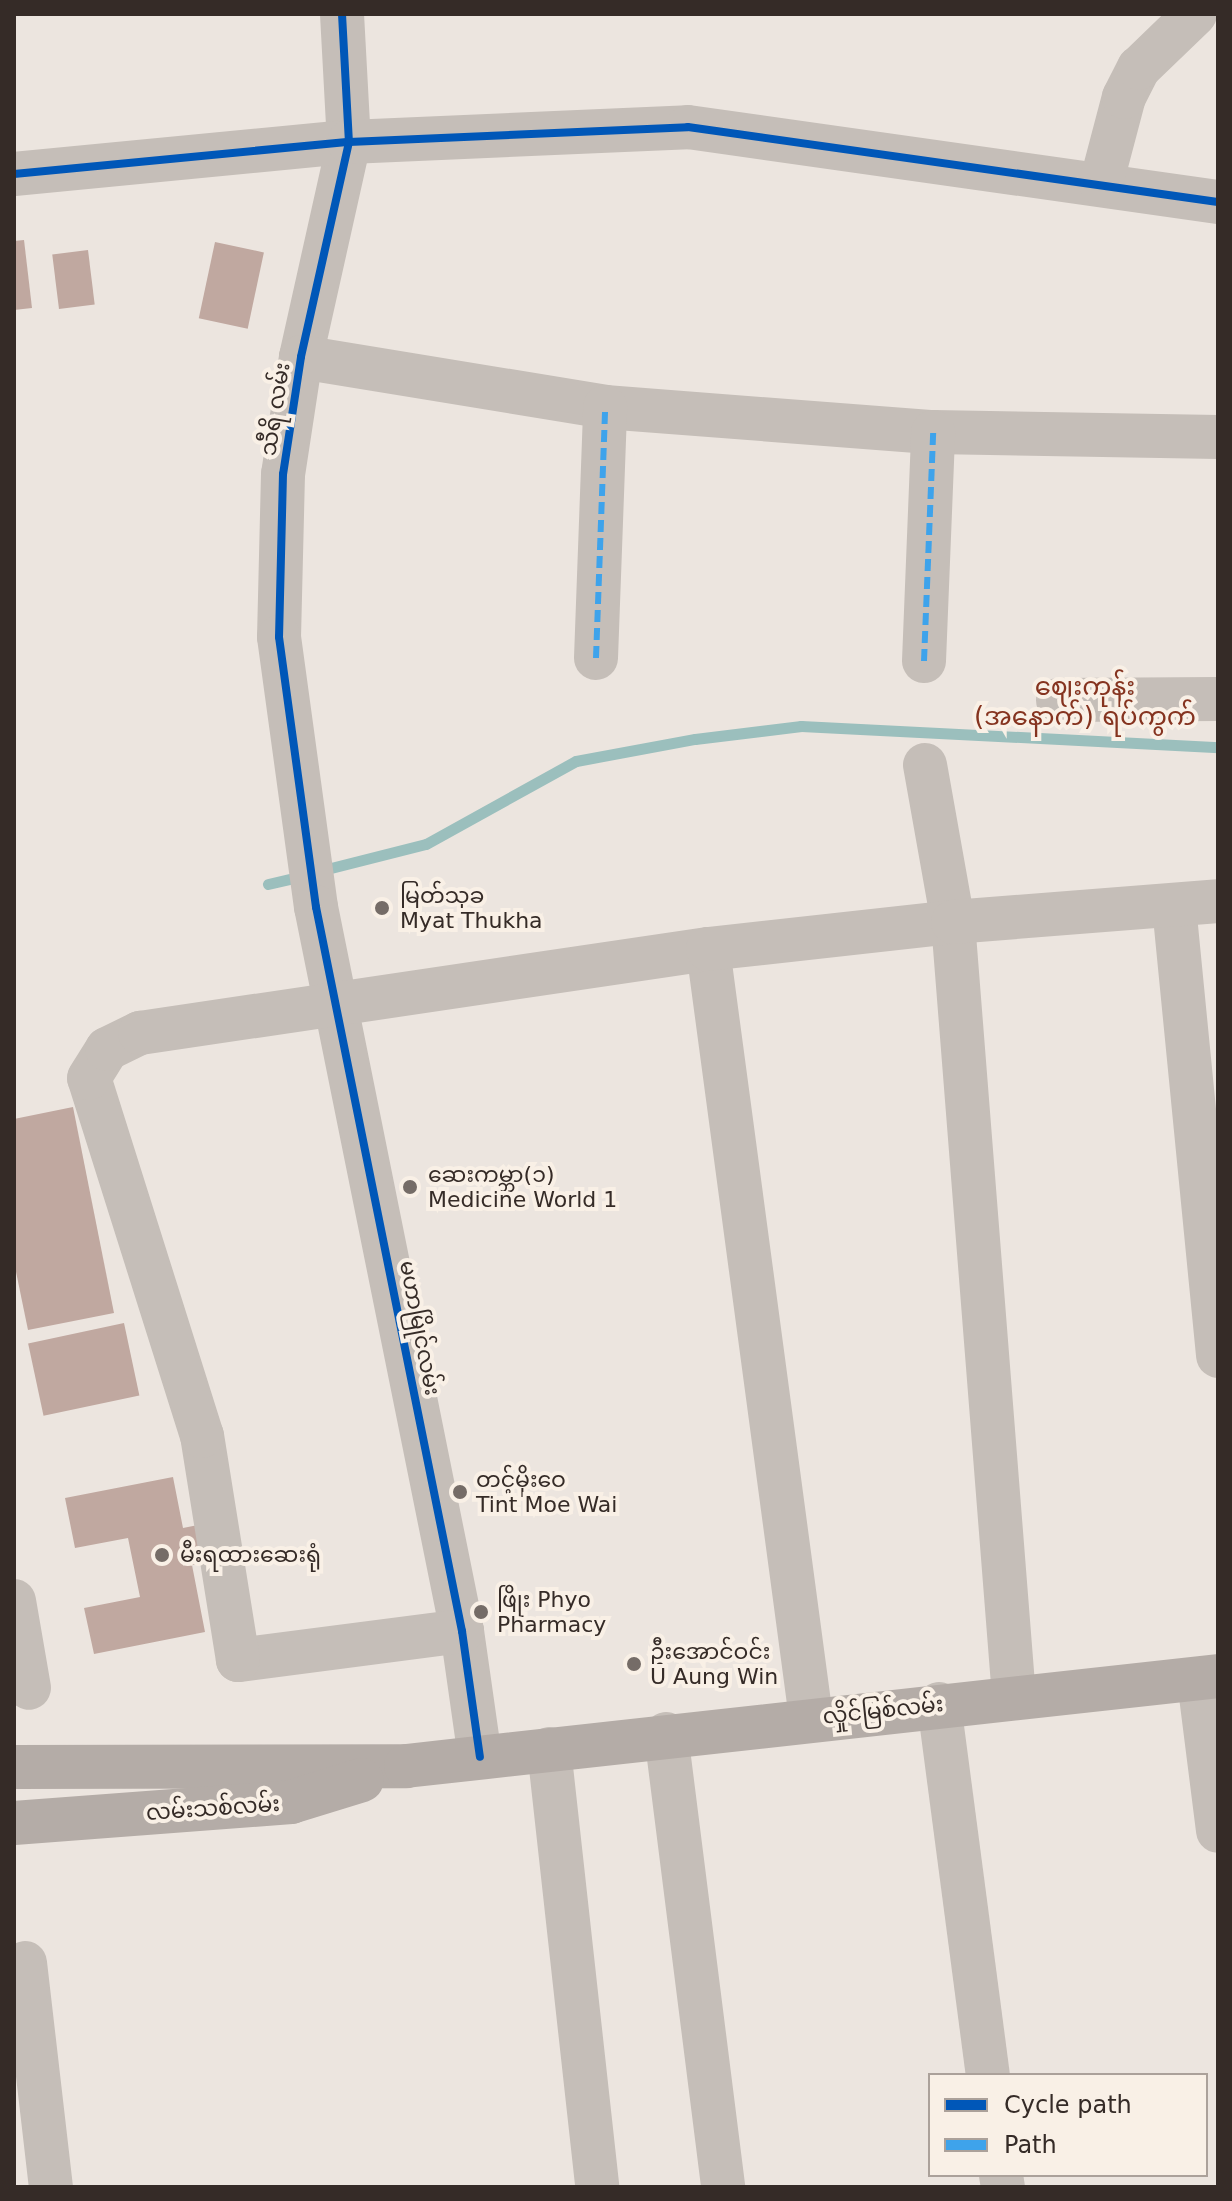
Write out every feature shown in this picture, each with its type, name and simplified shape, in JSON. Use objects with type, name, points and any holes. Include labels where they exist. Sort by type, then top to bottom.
[{"type":"main road","name":"လှိုင်မြစ်လမ်း","points":[[549,1749],[939,1704],[1208,1678]]},
{"type":"main road","name":"လမ်းသစ်လမ်း","points":[[14,1767],[406,1766],[549,1749]]},
{"type":"main road","name":"လမ်းသစ်လမ်း","points":[[14,1823],[291,1802],[406,1766]]},
{"type":"street","name":"သီရိ လမ်း","points":[[316,907],[300,814],[279,637],[283,474],[301,357],[349,142],[342,14]]},
{"type":"street","points":[[1101,184],[1124,97],[1139,68],[1195,14]]},
{"type":"street","points":[[14,174],[349,142],[688,127],[1218,202]]},
{"type":"street","points":[[301,357],[605,407],[933,432],[1218,437]]},
{"type":"street","points":[[596,658],[605,407]]},
{"type":"street","points":[[924,661],[933,432]]},
{"type":"street","points":[[1058,700],[1218,699]]},
{"type":"street","points":[[925,765],[953,922],[1014,1697]]},
{"type":"street","points":[[462,1631],[238,1660],[202,1436],[89,1078],[107,1049],[140,1033],[337,1001],[708,949],[953,922],[1218,901]]},
{"type":"street","points":[[1174,906],[1218,1356]]},
{"type":"street","name":"မဟာမြိုင်လမ်း","points":[[316,907],[462,1631],[480,1757]]},
{"type":"street","points":[[708,949],[811,1718]]},
{"type":"street","points":[[14,1601],[29,1688]]},
{"type":"street","points":[[1208,1678],[1218,1831]]},
{"type":"street","points":[[939,1704],[988,2073]]},
{"type":"street","points":[[666,1734],[723,2187]]},
{"type":"street","points":[[549,1749],[597,2187]]},
{"type":"street","points":[[25,1963],[28,2101],[51,2187]]},
{"type":"building","points":[[24,240],[32,308],[14,310],[14,241]]},
{"type":"building","points":[[215,242],[264,252],[248,329],[199,318]]},
{"type":"building","points":[[88,250],[95,305],[59,309],[52,254]]},
{"type":"building","points":[[73,1107],[114,1313],[28,1330],[14,1262],[14,1119]]},
{"type":"building","points":[[124,1323],[139,1395],[44,1416],[28,1343]]},
{"type":"building","points":[[173,1477],[183,1528],[208,1523],[215,1561],[192,1565],[205,1632],[94,1654],[84,1608],[140,1597],[128,1538],[75,1548],[65,1498]]},
{"type":"waterway","points":[[319,871],[426,844],[576,761],[695,739],[801,726],[1218,747]]},
{"type":"waterway","points":[[268,884],[303,876]]},
{"type":"marked path","points":[[596,658],[605,407]]},
{"type":"marked path","points":[[924,661],[933,432]]},
{"type":"cycle path","points":[[342,14],[349,142],[301,357],[283,474],[279,637],[316,907],[462,1631],[480,1757]]},
{"type":"cycle path","points":[[14,174],[349,142],[688,127],[1218,202]]},
{"type":"place","name":"မြတ်သုခ Myat Thukha","points":[[382,908]]},
{"type":"place","name":"ဆေးကမ္ဘာ(၁) Medicine World 1","points":[[410,1187]]},
{"type":"place","name":"တင့်မိုးဝေ Tint Moe Wai","points":[[460,1492]]},
{"type":"place","name":"မီးရထားဆေးရုံ","points":[[162,1555]]},
{"type":"place","name":"ဖြိုး Phyo Pharmacy","points":[[481,1612]]},
{"type":"place","name":"ဦးအောင်ဝင်း U Aung Win","points":[[634,1664]]},
{"type":"district","name":"ဈေးကုန်း (အနောက်) ရပ်ကွက်","points":[[1085,702]]}]
